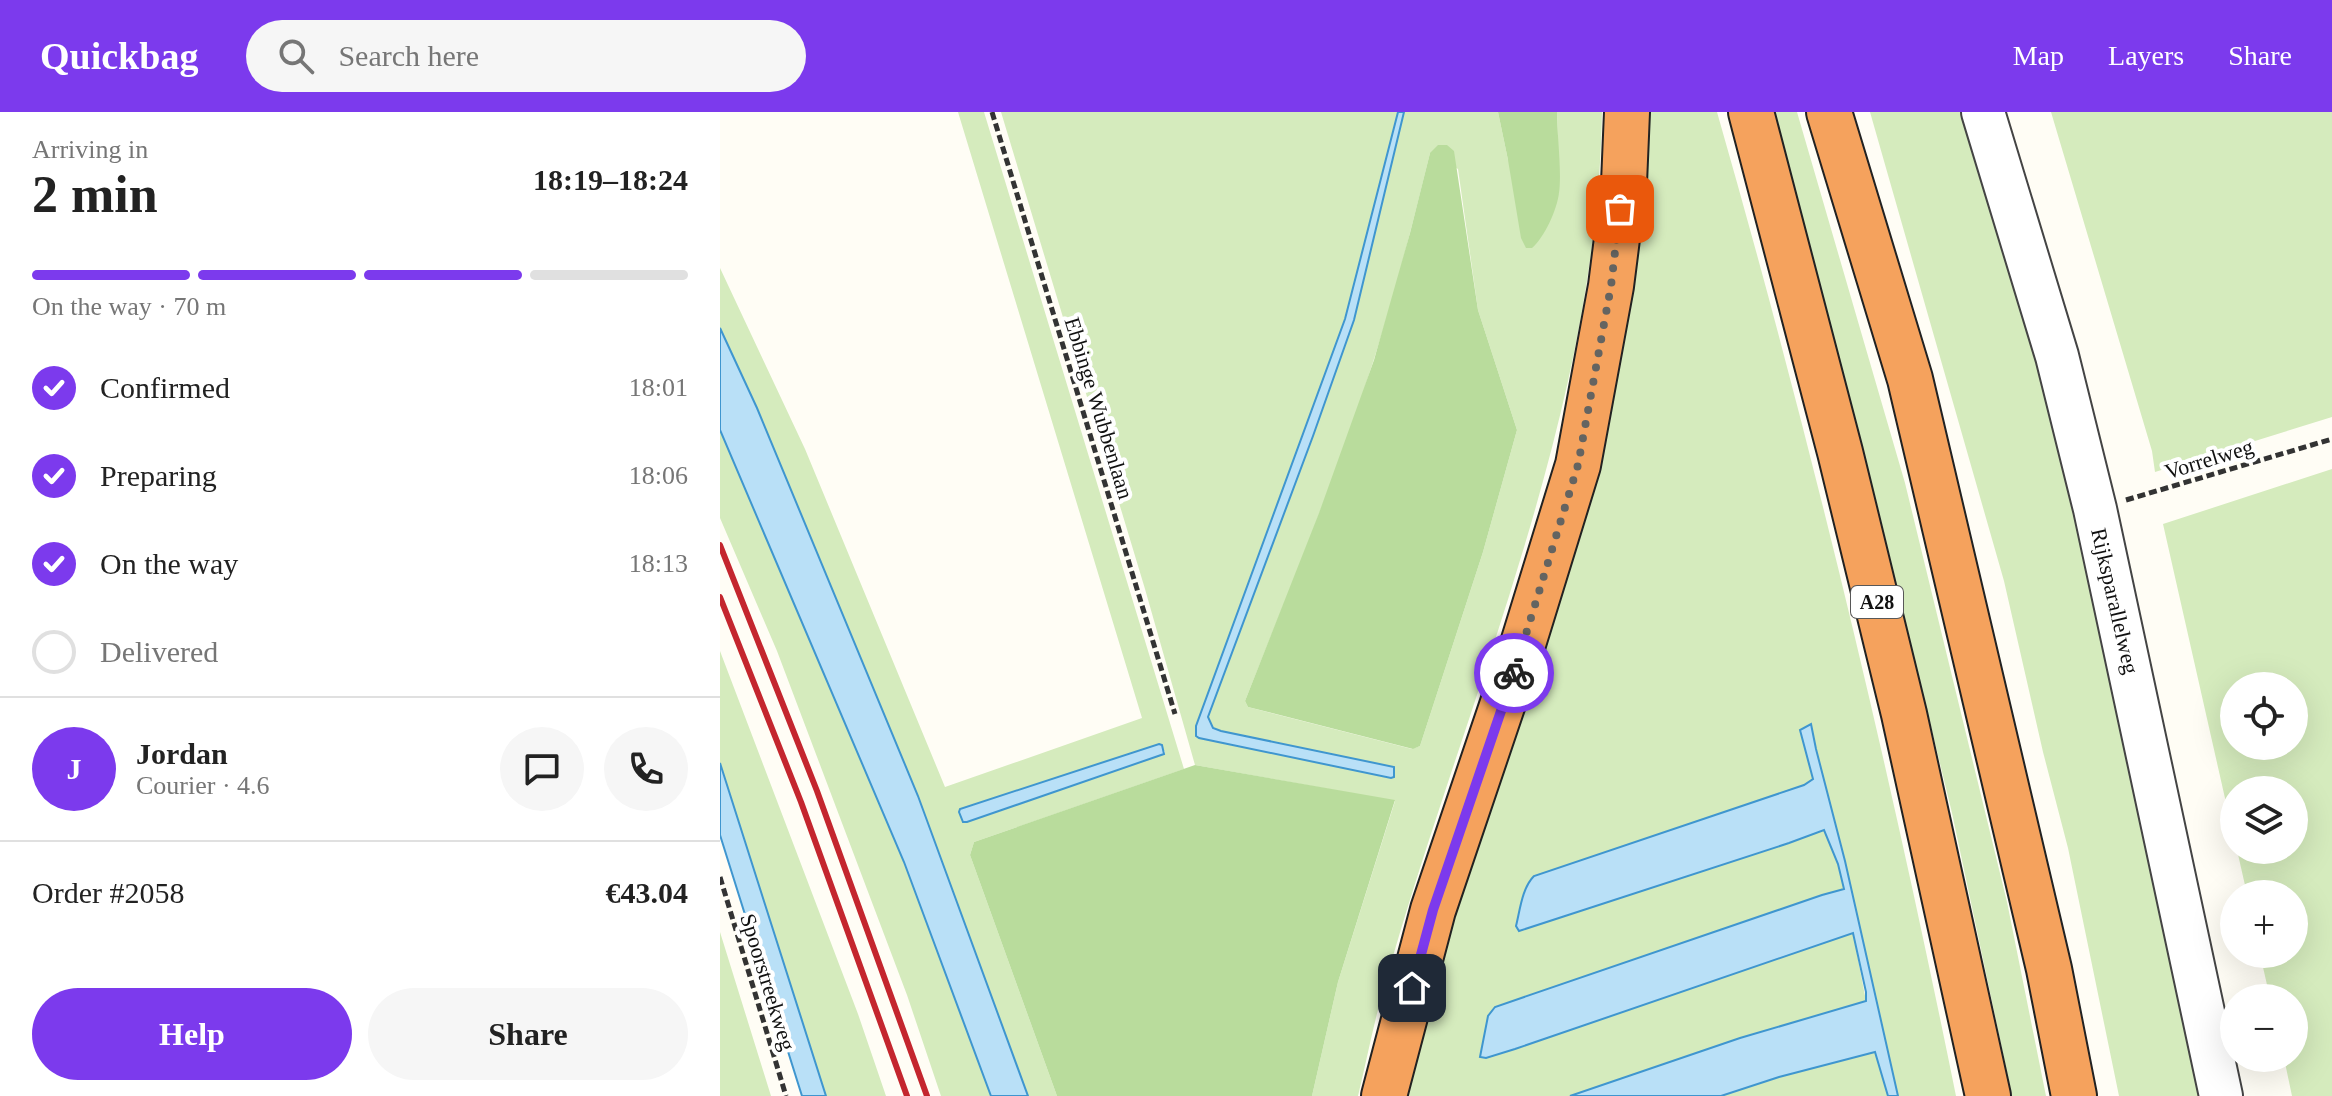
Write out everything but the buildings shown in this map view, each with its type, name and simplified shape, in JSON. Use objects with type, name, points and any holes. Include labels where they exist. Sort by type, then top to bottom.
[{"type":"highway","points":[[1384,1096],[1433,910],[1522,647],[1578,465],[1611,286],[1624,183],[1627,112]]},
{"type":"highway","name":"A28","points":[[1751,112],[1833,423],[1901,699],[1988,1096]]},
{"type":"highway","points":[[1829,112],[1910,379],[2049,969],[2074,1096]]},
{"type":"street","name":"Rijksparallelweg","points":[[1983,112],[2057,356],[2095,509],[2221,1096]]},
{"type":"path","name":"Ebbinge Wubbenlaan","points":[[992,112],[1175,714]]},
{"type":"path","name":"Vorrelweg","points":[[2095,509],[2332,439]]},
{"type":"path","name":"Spoorstreekweg","points":[[720,877],[786,1096]]},
{"type":"green space","points":[[958,112],[984,112],[1184,769],[974,842],[970,855],[1057,1096],[1028,1096],[918,796],[757,408],[720,328],[720,268],[805,449],[945,787],[1142,718]],"holes":[[[1165,751],[1164,754],[967,822],[963,822],[959,812]]]},
{"type":"green space","points":[[1001,112],[1398,112],[1345,319],[1196,726],[1394,777],[1394,767],[1221,731],[1213,728],[1208,717],[1354,320],[1404,112],[1498,112],[1508,160],[1559,194],[1557,112],[1602,112],[1595,225],[1577,336],[1552,446],[1522,554],[1417,876],[1385,984],[1358,1096],[1312,1096],[1338,982],[1395,801],[1195,765]],"holes":[[[1430,153],[1458,169],[1478,310],[1517,430],[1483,552],[1420,746],[1412,749],[1248,707],[1245,701],[1360,402],[1397,282]]]},
{"type":"green space","points":[[1498,112],[1557,112],[1558,200],[1545,231],[1532,248],[1526,248],[1521,238]]},
{"type":"green space","points":[[1646,112],[1717,112],[1784,356],[1846,601],[1956,1096],[1898,1096],[1811,725],[1800,730],[1813,779],[1804,785],[1534,876],[1524,893],[1516,926],[1519,930],[1825,829],[1844,889],[1495,1007],[1486,1058],[1853,933],[1866,1001],[1740,1038],[1570,1096],[1406,1096]]},
{"type":"green space","points":[[1771,112],[1797,112],[1905,483],[2007,902],[2046,1096],[2012,1096],[1952,813],[1875,496]]},
{"type":"green space","points":[[1870,112],[1970,112],[2053,391],[2209,1096],[2119,1096],[2068,848],[2004,581]]},
{"type":"green space","points":[[2051,112],[2332,112],[2332,417],[2155,472],[2152,451]]},
{"type":"green space","points":[[1438,145],[1447,145],[1454,151],[1478,310],[1517,430],[1483,552],[1420,746],[1413,749],[1248,707],[1245,701],[1319,513],[1374,360],[1430,153]]},
{"type":"green space","points":[[720,430],[904,862],[991,1096],[941,1096],[907,995],[777,651],[720,518]]},
{"type":"green space","points":[[2332,469],[2332,1096],[2292,1096],[2287,1072],[2308,1072],[2308,984],[2267,984],[2263,968],[2308,968],[2308,880],[2244,880],[2240,864],[2308,864],[2308,776],[2220,776],[2163,524]]},
{"type":"green space","points":[[720,651],[858,1014],[886,1096],[826,1096],[720,763]]},
{"type":"green space","points":[[1195,765],[1395,800],[1338,982],[1312,1096],[1057,1096],[970,855],[974,842]]},
{"type":"green space","points":[[720,932],[771,1096],[720,1096]]},
{"type":"green space","points":[[1875,1052],[1888,1096],[1721,1096],[1779,1077]]},
{"type":"water","points":[[1398,112],[1404,112],[1354,320],[1208,717],[1213,728],[1221,731],[1394,767],[1394,777],[1391,778],[1199,738],[1196,736],[1196,726],[1345,319]]},
{"type":"water","points":[[720,328],[757,408],[918,796],[1028,1096],[991,1096],[904,862],[720,430]]},
{"type":"water","points":[[1811,724],[1898,1096],[1888,1096],[1875,1052],[1721,1096],[1570,1096],[1740,1038],[1866,1001],[1853,933],[1515,1049],[1480,1057],[1488,1016],[1495,1007],[1844,889],[1824,830],[1519,931],[1516,926],[1524,893],[1534,876],[1804,785],[1813,779],[1800,730]]},
{"type":"water","points":[[1159,744],[1164,754],[967,822],[963,822],[959,812],[960,809]]},
{"type":"water","points":[[720,763],[826,1096],[802,1096],[720,835]]},
{"type":"railway","points":[[720,545],[817,791],[927,1096]]},
{"type":"railway","points":[[720,597],[801,802],[907,1096]]},
{"type":"way so far","points":[[1514,673],[1578,465],[1611,286],[1620,209]]},
{"type":"route","points":[[1412,988],[1433,910],[1514,673]]}]
